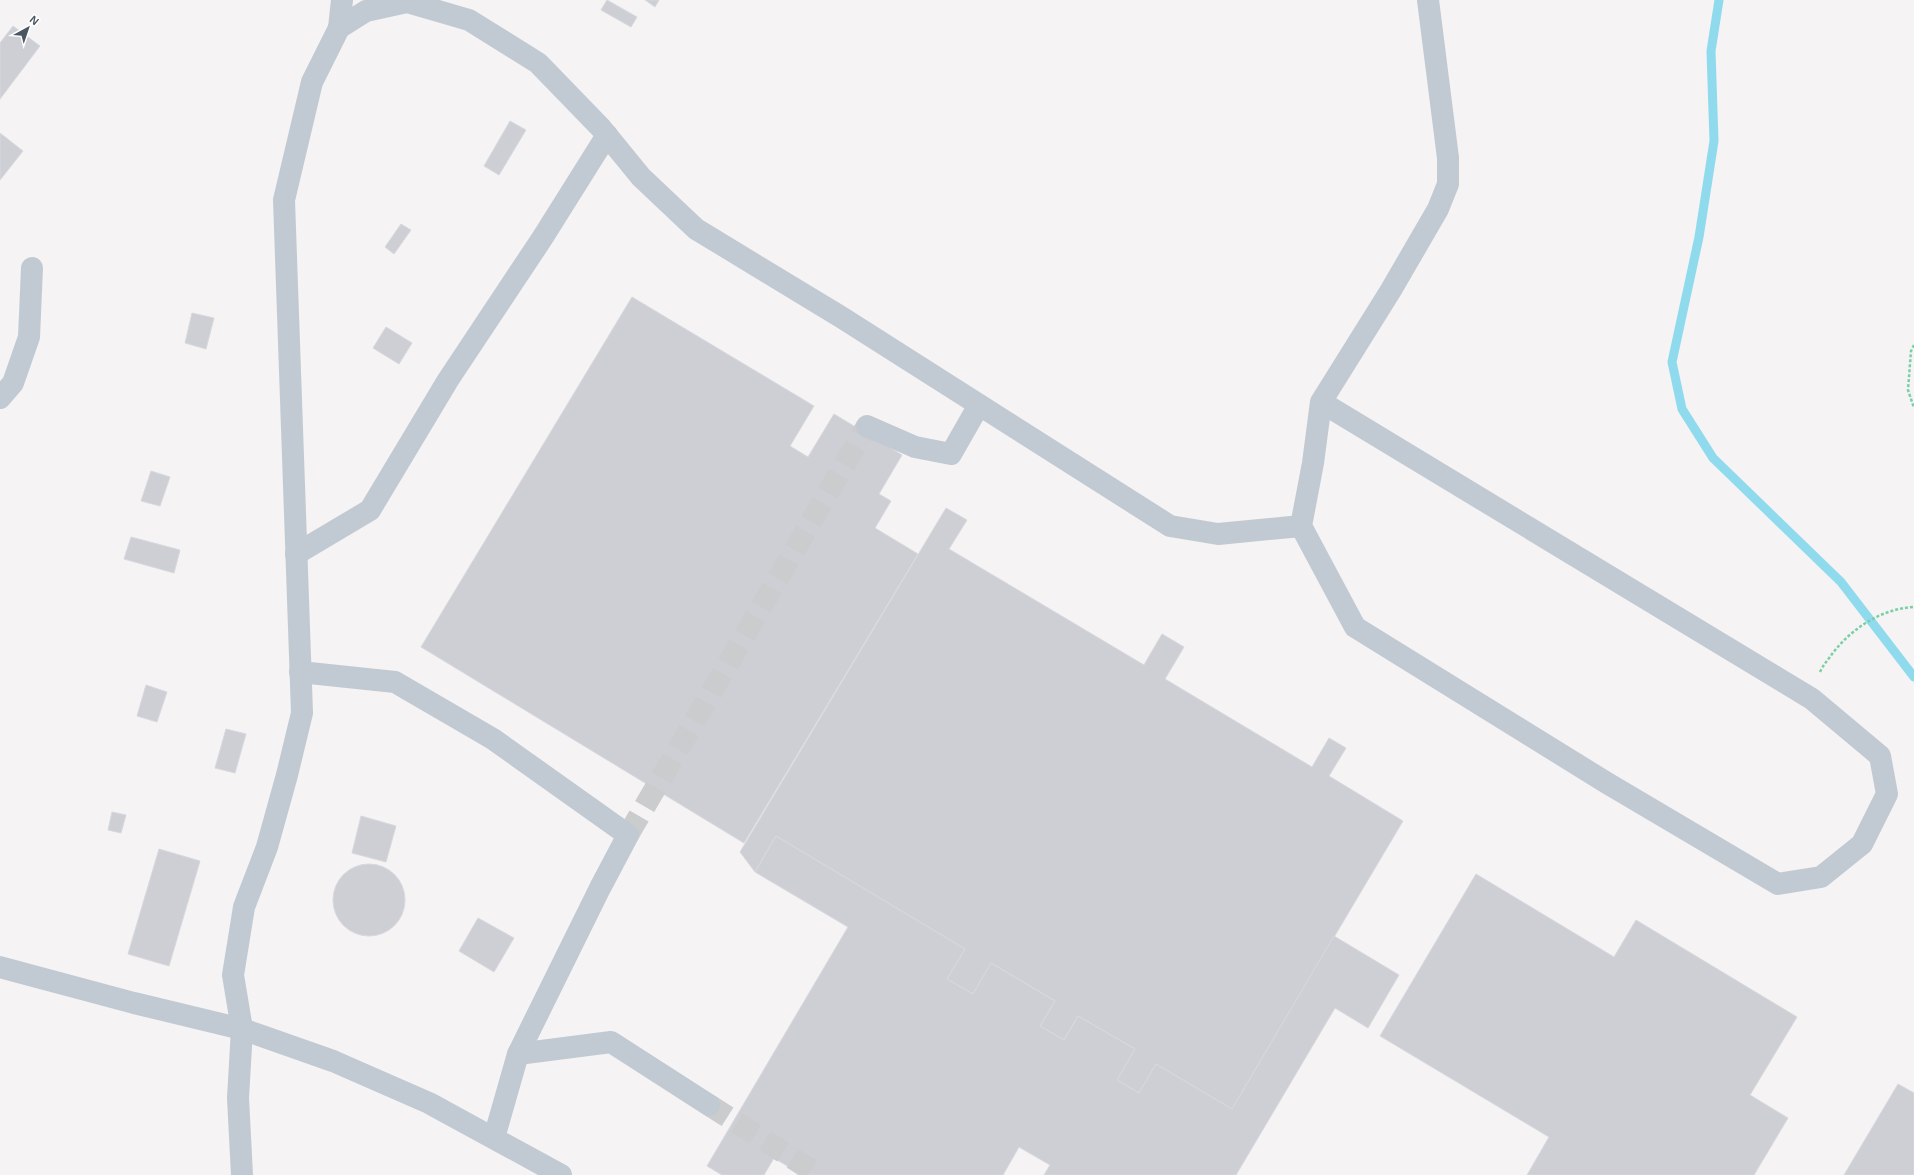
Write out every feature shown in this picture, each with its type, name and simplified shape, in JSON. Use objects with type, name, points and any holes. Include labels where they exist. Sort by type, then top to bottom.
[{"type":"street","points":[[242,1175],[238,1098],[242,1029],[233,975],[244,907],[267,847],[302,713],[284,200],[312,82],[339,28],[342,0]]},
{"type":"street","points":[[1321,402],[1812,698],[1880,756],[1887,794],[1862,844],[1820,877],[1778,884],[1607,783],[1355,627],[1301,526],[1313,463],[1321,402],[1428,229],[1444,198],[1448,184],[1448,158],[1428,0]]},
{"type":"street","points":[[339,28],[366,11],[407,2],[469,20],[538,63],[607,135],[641,177],[696,229],[841,317],[1170,526],[1218,534],[1301,526]]},
{"type":"street","points":[[296,554],[370,510],[448,380],[543,237],[607,135]]},
{"type":"street","points":[[0,398],[13,383],[29,337],[32,268]]},
{"type":"street","points":[[867,426],[915,446],[951,454],[979,405]]},
{"type":"street","points":[[300,672],[395,682],[492,739],[628,835],[600,888],[518,1054],[494,1138]]},
{"type":"street","points":[[0,967],[134,1003],[242,1029],[333,1061],[429,1103],[561,1175]]},
{"type":"street","points":[[518,1054],[611,1042],[709,1104]]},
{"type":"path","points":[[1914,345],[1911,351],[1908,390],[1914,408]]},
{"type":"path","points":[[1812,698],[1822,667],[1852,632],[1874,617],[1914,607]]},
{"type":"building","points":[[607,0],[637,17],[631,27],[601,10]]},
{"type":"building","points":[[645,0],[659,0],[655,7]]},
{"type":"building","points":[[13,26],[40,46],[0,99],[0,43]]},
{"type":"building","points":[[510,121],[526,130],[499,175],[484,166]]},
{"type":"building","points":[[0,133],[23,151],[0,180]]},
{"type":"building","points":[[401,224],[411,230],[394,254],[385,247]]},
{"type":"building","points":[[632,297],[814,406],[790,446],[808,457],[834,414],[902,455],[879,494],[891,501],[875,528],[918,554],[744,843],[421,647]]},
{"type":"building","points":[[192,313],[214,318],[206,349],[185,343]]},
{"type":"building","points":[[386,327],[412,343],[399,364],[373,348]]},
{"type":"building","points":[[151,471],[170,477],[160,506],[141,501]]},
{"type":"building","points":[[946,508],[967,520],[949,549],[1144,665],[1162,634],[1184,647],[1165,679],[1312,767],[1329,738],[1346,748],[1329,776],[1403,821],[1232,1109],[1156,1064],[1139,1093],[1117,1080],[1135,1049],[1078,1016],[1064,1040],[1040,1026],[1055,1001],[991,963],[973,994],[947,979],[965,949],[776,836],[755,872],[740,852]]},
{"type":"building","points":[[131,537],[180,550],[174,573],[124,559]]},
{"type":"building","points":[[146,685],[167,692],[157,722],[137,716]]},
{"type":"building","points":[[226,729],[246,734],[235,773],[215,768]]},
{"type":"building","points":[[112,812],[126,815],[121,833],[108,830]]},
{"type":"building","points":[[361,816],[396,826],[386,862],[352,853]]},
{"type":"building","points":[[776,836],[965,949],[947,979],[973,994],[991,963],[1055,1001],[1040,1026],[1064,1040],[1078,1016],[1135,1049],[1117,1080],[1139,1093],[1156,1064],[1232,1109],[1334,936],[1399,975],[1368,1028],[1335,1008],[1236,1175],[1044,1175],[1050,1165],[1019,1147],[1003,1175],[802,1175],[774,1158],[764,1175],[722,1175],[707,1166],[848,927],[755,872]]},
{"type":"building","points":[[159,849],[200,861],[169,966],[128,954]]},
{"type":"building","points":[[362,864],[376,864],[383,866],[395,874],[403,886],[405,900],[403,914],[395,926],[383,934],[376,936],[362,936],[355,934],[343,926],[335,914],[333,907],[333,893],[335,886],[343,874],[355,866]]},
{"type":"building","points":[[1476,874],[1614,957],[1636,920],[1797,1017],[1750,1095],[1788,1118],[1754,1175],[1527,1175],[1549,1137],[1380,1036]]},
{"type":"building","points":[[478,918],[514,938],[494,972],[459,951]]},
{"type":"building","points":[[1898,1084],[1914,1093],[1914,1175],[1844,1175]]},
{"type":"waterway","points":[[1719,0],[1711,51],[1714,141],[1699,237],[1672,362],[1682,409],[1713,458],[1841,582],[1914,677]]},
{"type":"tunnel","points":[[628,835],[867,426]]},
{"type":"tunnel","points":[[709,1105],[819,1175]]}]
